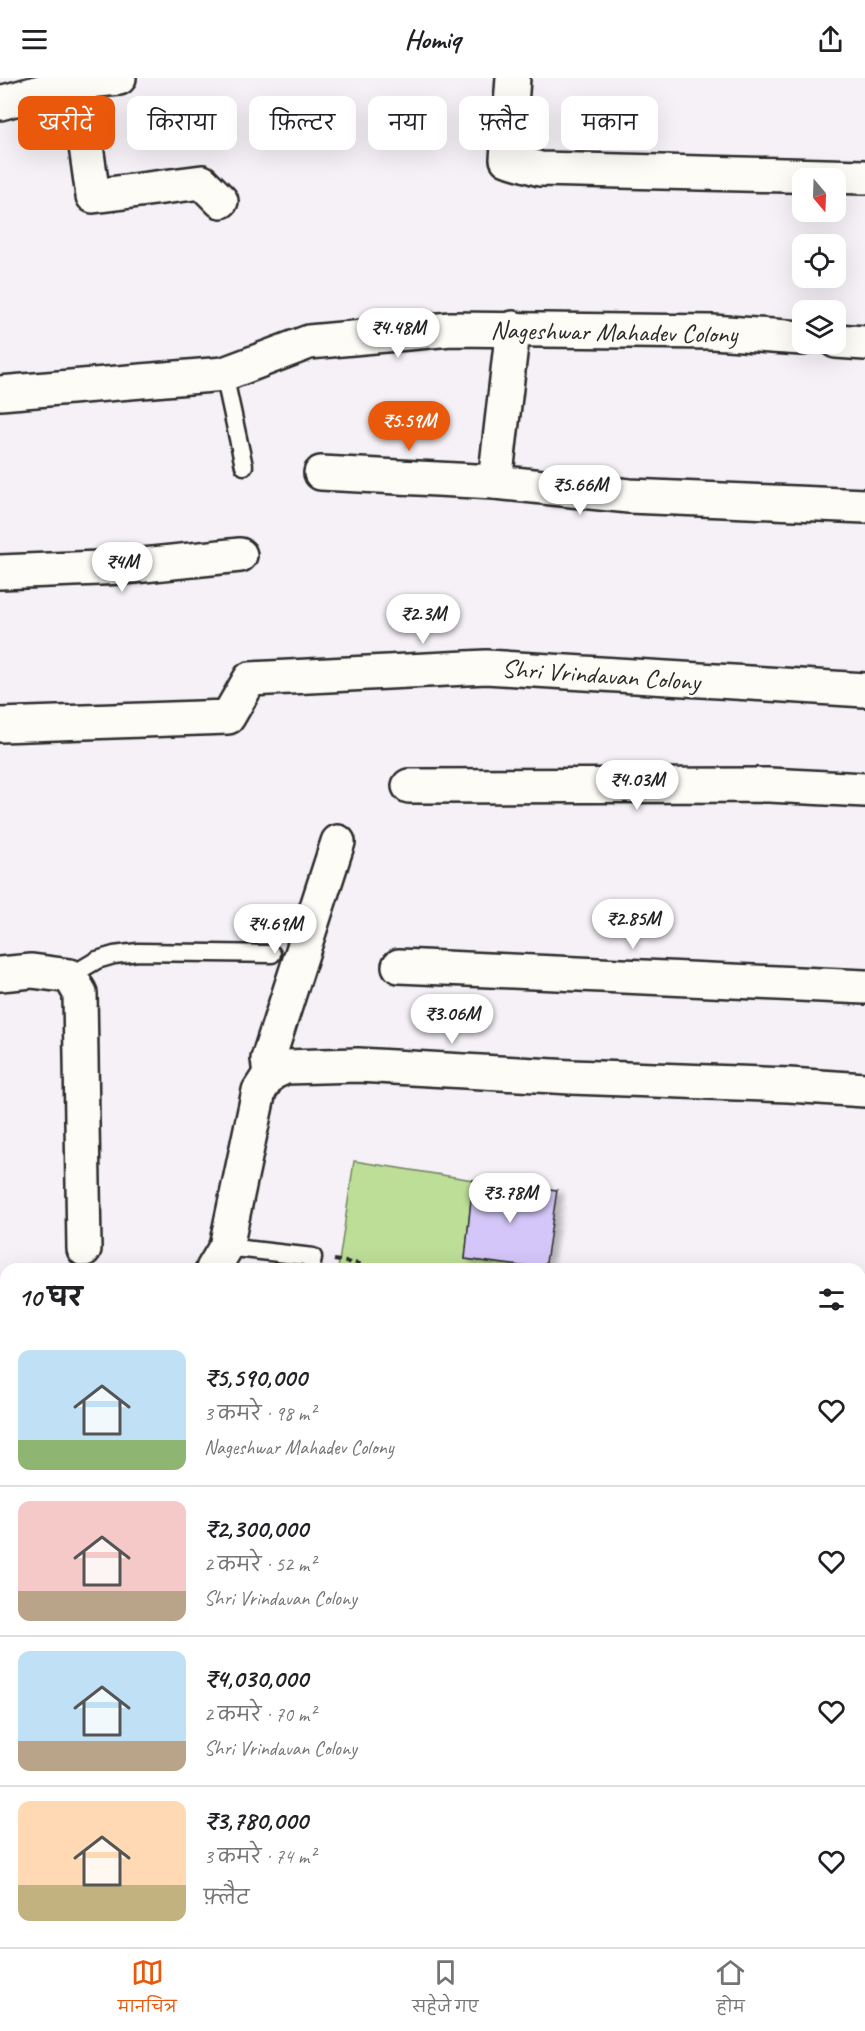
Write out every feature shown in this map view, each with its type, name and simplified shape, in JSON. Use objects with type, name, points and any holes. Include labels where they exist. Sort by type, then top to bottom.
[{"type":"street","points":[[513,78],[507,159],[540,170],[865,177]]},
{"type":"street","points":[[0,103],[95,80],[93,196],[202,182],[221,201]]},
{"type":"street","points":[[495,482],[513,328]]},
{"type":"street","name":"Nageshwar Mahadev Colony","points":[[0,393],[224,374],[309,342],[451,329],[712,332],[792,337]]},
{"type":"street","points":[[846,342],[865,343]]},
{"type":"street","points":[[321,473],[495,482],[629,496],[865,506]]},
{"type":"street","points":[[0,572],[124,567],[240,555]]},
{"type":"street","name":"Shri Vrindavan Colony","points":[[0,725],[228,717],[250,679],[486,667],[865,690]]},
{"type":"street","points":[[410,786],[769,785],[865,790]]},
{"type":"street","points":[[270,1074],[268,1059],[338,842]]},
{"type":"street","points":[[399,966],[865,987]]},
{"type":"street","points":[[0,974],[32,971],[70,976],[80,993],[84,1249]]},
{"type":"street","points":[[219,1258],[259,1091],[270,1074],[285,1067],[358,1065],[865,1090]]},
{"type":"lane","points":[[224,374],[244,466]]},
{"type":"lane","points":[[70,976],[97,960],[126,954],[272,954]]},
{"type":"lane","points":[[219,1258],[312,1263]]},
{"type":"green space","points":[[354,1161],[473,1180],[465,1259],[496,1263],[339,1263]]},
{"type":"building","points":[[473,1180],[557,1190],[546,1263],[497,1263],[465,1259]]}]
